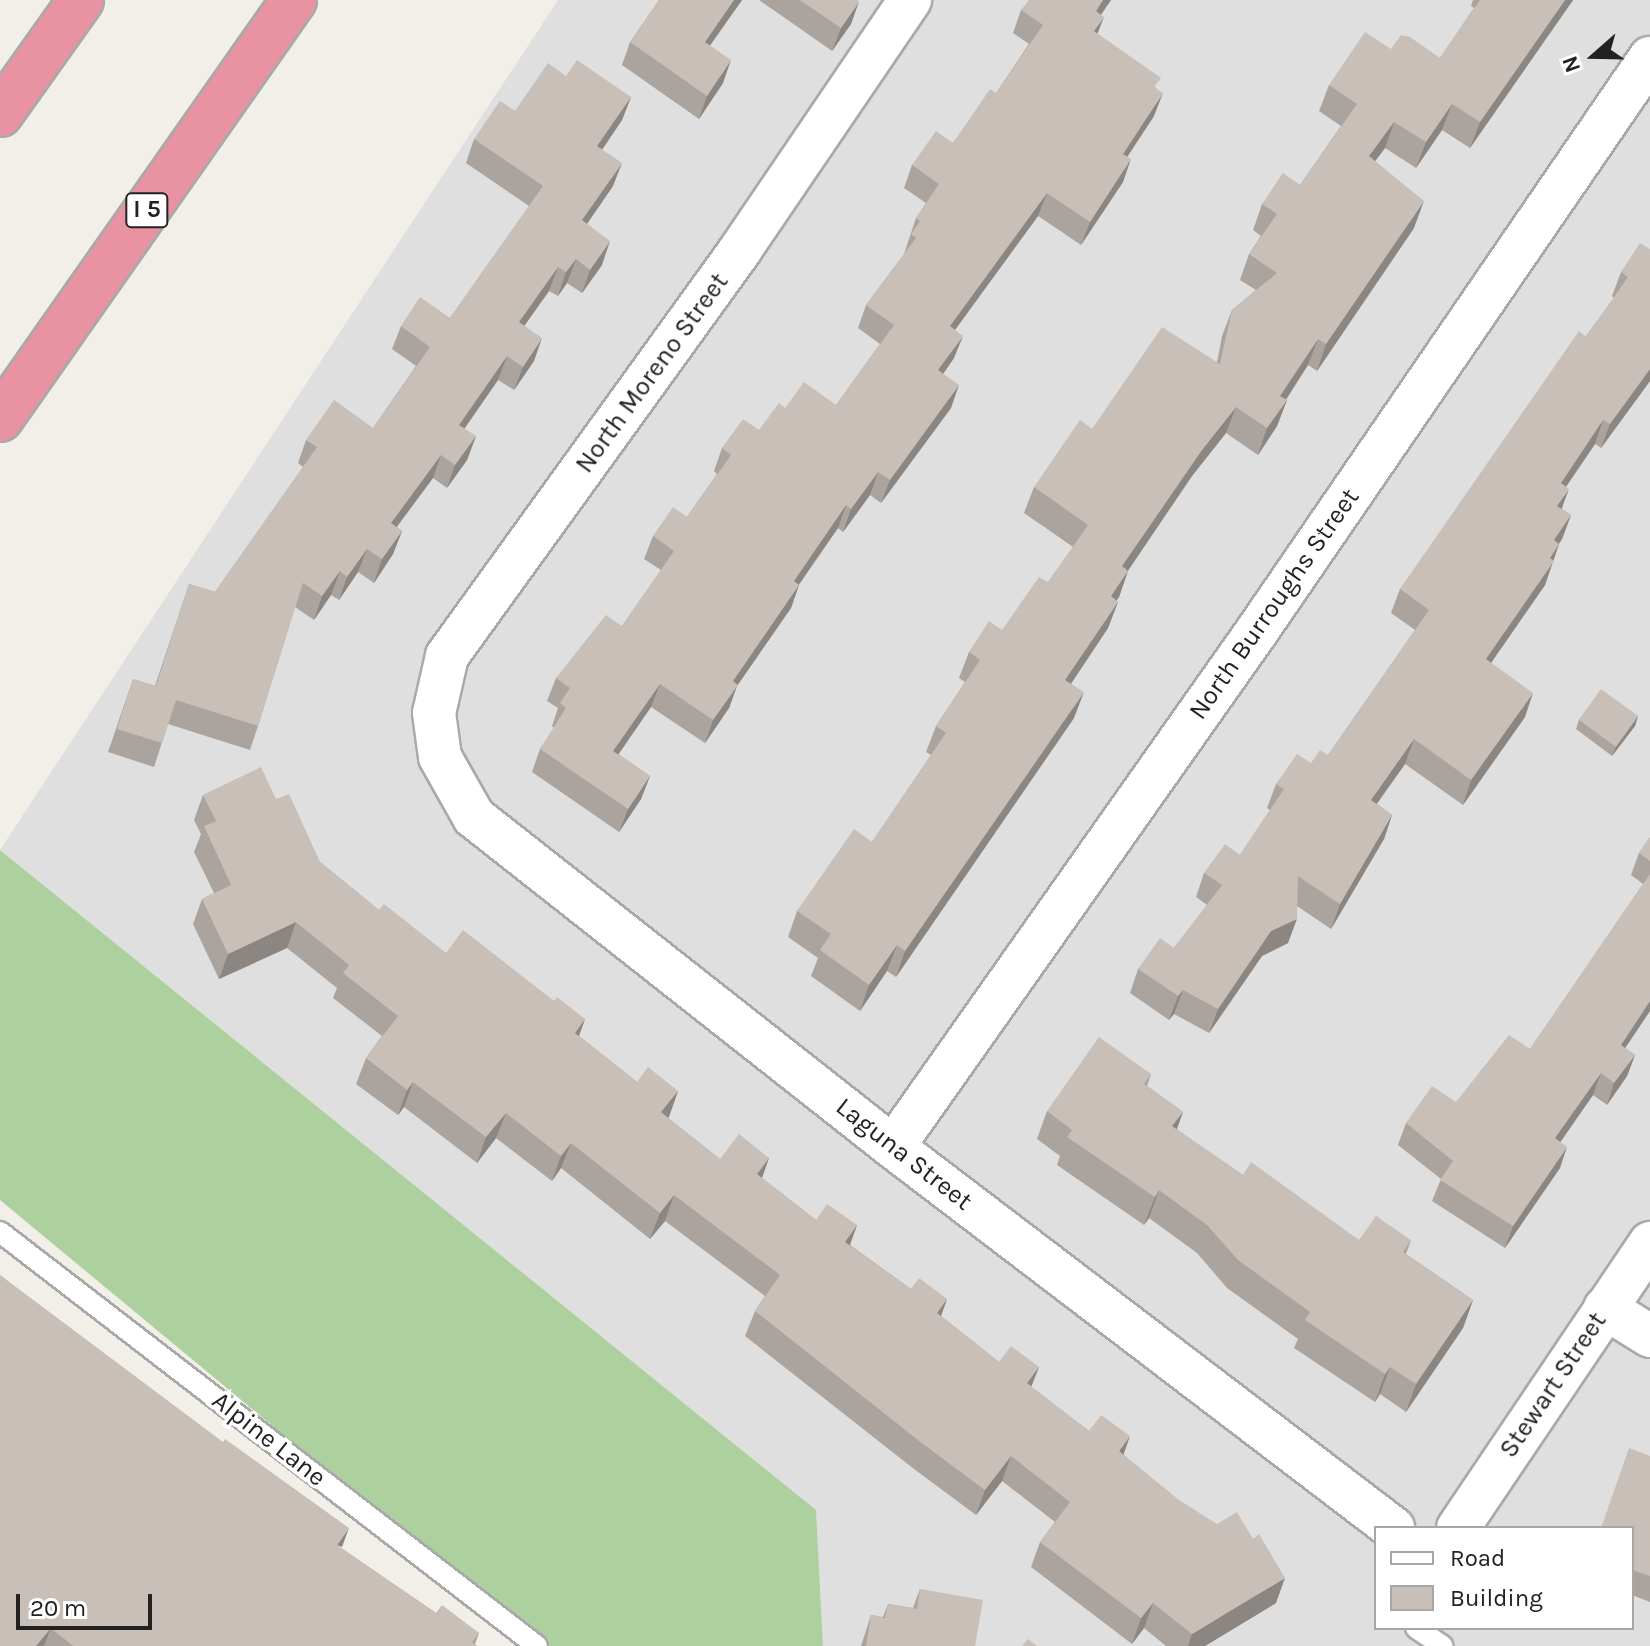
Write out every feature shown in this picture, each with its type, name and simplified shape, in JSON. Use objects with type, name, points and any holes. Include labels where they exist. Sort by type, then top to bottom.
[{"type":"highway","points":[[0,114],[81,0]]},
{"type":"highway","name":"I 5","points":[[0,419],[294,0]]},
{"type":"street","name":"North Moreno Street","points":[[440,757],[434,713],[447,656],[741,249],[910,0]]},
{"type":"street","name":"North Burroughs Street","points":[[893,1147],[1257,631],[1650,58]]},
{"type":"street","name":"Laguna Street","points":[[440,757],[474,817],[893,1147],[1390,1526]]},
{"type":"street","name":"Stewart Street","points":[[1459,1526],[1650,1243]]},
{"type":"street","points":[[1605,1308],[1650,1336]]},
{"type":"lane","name":"Alpine Lane","points":[[0,1232],[537,1646]]},
{"type":"lane","points":[[1419,1630],[1443,1646]]},
{"type":"shaded area","points":[[558,0],[1650,0],[1650,1646],[823,1646],[816,1510],[0,850]]},
{"type":"green space","points":[[0,850],[816,1510],[823,1646],[538,1646],[0,1200]]},
{"type":"building","points":[[659,0],[734,0],[705,42],[731,60],[707,96],[630,42]]},
{"type":"building","points":[[800,0],[857,0],[859,2],[841,28]]},
{"type":"building","points":[[1029,0],[1103,0],[1096,11],[1104,17],[1094,31],[1161,78],[1154,87],[1163,93],[1123,154],[1131,159],[1090,222],[1047,193],[950,326],[963,336],[938,370],[959,385],[890,480],[878,472],[851,509],[846,505],[794,581],[799,585],[733,681],[738,685],[713,720],[660,684],[613,751],[650,776],[628,809],[540,749],[566,708],[560,703],[570,688],[556,678],[606,615],[622,626],[674,551],[653,536],[673,507],[687,517],[731,455],[722,448],[743,419],[759,430],[779,403],[785,408],[804,382],[836,405],[894,325],[866,305],[916,238],[911,234],[920,221],[916,218],[939,184],[912,165],[936,131],[953,143],[990,89],[996,93],[1043,25],[1021,10]]},
{"type":"building","points":[[1480,0],[1565,0],[1480,122],[1452,104],[1426,142],[1394,122],[1369,156],[1424,201],[1326,344],[1318,339],[1280,396],[1287,400],[1267,428],[1236,407],[1202,450],[1122,566],[1128,571],[1111,596],[1118,602],[1065,680],[1084,692],[905,951],[897,945],[869,985],[820,950],[831,934],[797,911],[854,829],[872,842],[946,733],[936,726],[980,660],[969,652],[989,621],[1002,630],[1039,577],[1048,582],[1088,525],[1034,487],[1080,420],[1092,429],[1162,327],[1220,364],[1232,310],[1277,273],[1249,254],[1277,214],[1262,204],[1283,173],[1300,185],[1357,104],[1329,85],[1365,32],[1391,49],[1401,35],[1410,37],[1440,58]]},
{"type":"building","points":[[577,60],[631,97],[597,146],[622,163],[582,220],[610,241],[590,270],[576,259],[566,272],[558,267],[519,322],[542,338],[523,367],[507,356],[459,425],[476,436],[455,465],[441,455],[391,523],[402,531],[382,559],[367,549],[347,577],[340,571],[322,596],[303,583],[258,726],[176,700],[162,743],[117,729],[133,679],[156,686],[189,584],[215,592],[317,447],[306,440],[334,400],[373,428],[430,347],[401,326],[420,297],[450,318],[543,186],[474,139],[500,101],[515,111],[548,63],[566,76]]},
{"type":"building","points":[[1640,243],[1650,249],[1650,369],[1610,424],[1603,420],[1561,483],[1569,489],[1557,506],[1571,515],[1554,540],[1559,544],[1550,558],[1554,561],[1486,659],[1533,693],[1471,780],[1414,739],[1371,800],[1392,815],[1340,904],[1298,876],[1297,919],[1271,931],[1218,1009],[1183,990],[1178,996],[1138,969],[1160,938],[1174,948],[1222,885],[1204,873],[1225,844],[1240,855],[1284,789],[1276,784],[1297,754],[1311,763],[1320,750],[1328,755],[1429,610],[1400,589],[1579,331],[1586,337],[1628,277],[1621,272]]},
{"type":"building","points":[[1601,689],[1638,716],[1616,747],[1579,720]]},
{"type":"building","points":[[261,767],[276,799],[289,794],[320,862],[379,910],[384,904],[446,953],[463,930],[554,1001],[557,997],[585,1019],[575,1033],[637,1082],[648,1067],[678,1091],[661,1112],[720,1159],[739,1134],[769,1158],[757,1174],[816,1220],[827,1204],[857,1225],[845,1242],[911,1289],[919,1278],[947,1299],[937,1313],[999,1362],[1011,1346],[1039,1367],[1027,1383],[1089,1431],[1101,1415],[1130,1436],[1119,1451],[1179,1500],[1217,1524],[1237,1512],[1253,1539],[1259,1534],[1285,1578],[1192,1634],[1153,1603],[1141,1618],[1040,1542],[1070,1502],[1011,1456],[985,1490],[923,1444],[755,1311],[780,1275],[674,1195],[660,1213],[571,1143],[561,1156],[506,1113],[486,1137],[413,1082],[407,1090],[366,1058],[398,1016],[343,973],[349,965],[296,922],[228,954],[202,899],[231,885],[204,826],[216,821],[203,795]]},
{"type":"building","points":[[1650,837],[1650,861],[1639,853]]},
{"type":"building","points":[[1650,874],[1650,1001],[1621,1045],[1635,1055],[1614,1083],[1601,1073],[1555,1138],[1567,1147],[1513,1226],[1440,1180],[1453,1161],[1406,1123],[1432,1086],[1456,1102],[1509,1035],[1530,1049]]},
{"type":"building","points":[[1099,1037],[1151,1074],[1144,1084],[1183,1112],[1172,1126],[1243,1175],[1251,1162],[1359,1240],[1376,1216],[1411,1240],[1403,1252],[1473,1300],[1416,1384],[1390,1367],[1385,1374],[1305,1320],[1310,1312],[1238,1260],[1207,1225],[1159,1190],[1155,1197],[1067,1137],[1072,1130],[1047,1111]]},
{"type":"building","points":[[0,1275],[223,1442],[225,1439],[349,1528],[337,1545],[436,1613],[442,1605],[479,1633],[472,1642],[477,1646],[73,1646],[51,1628],[36,1646],[0,1646]]},
{"type":"building","points":[[1629,1448],[1650,1456],[1650,1576],[1634,1571],[1634,1526],[1602,1526]]},
{"type":"building","points":[[920,1589],[983,1600],[975,1646],[866,1646],[871,1615],[885,1618],[888,1604],[917,1609]]},
{"type":"building","points":[[1028,1639],[1037,1646],[1022,1646]]}]
